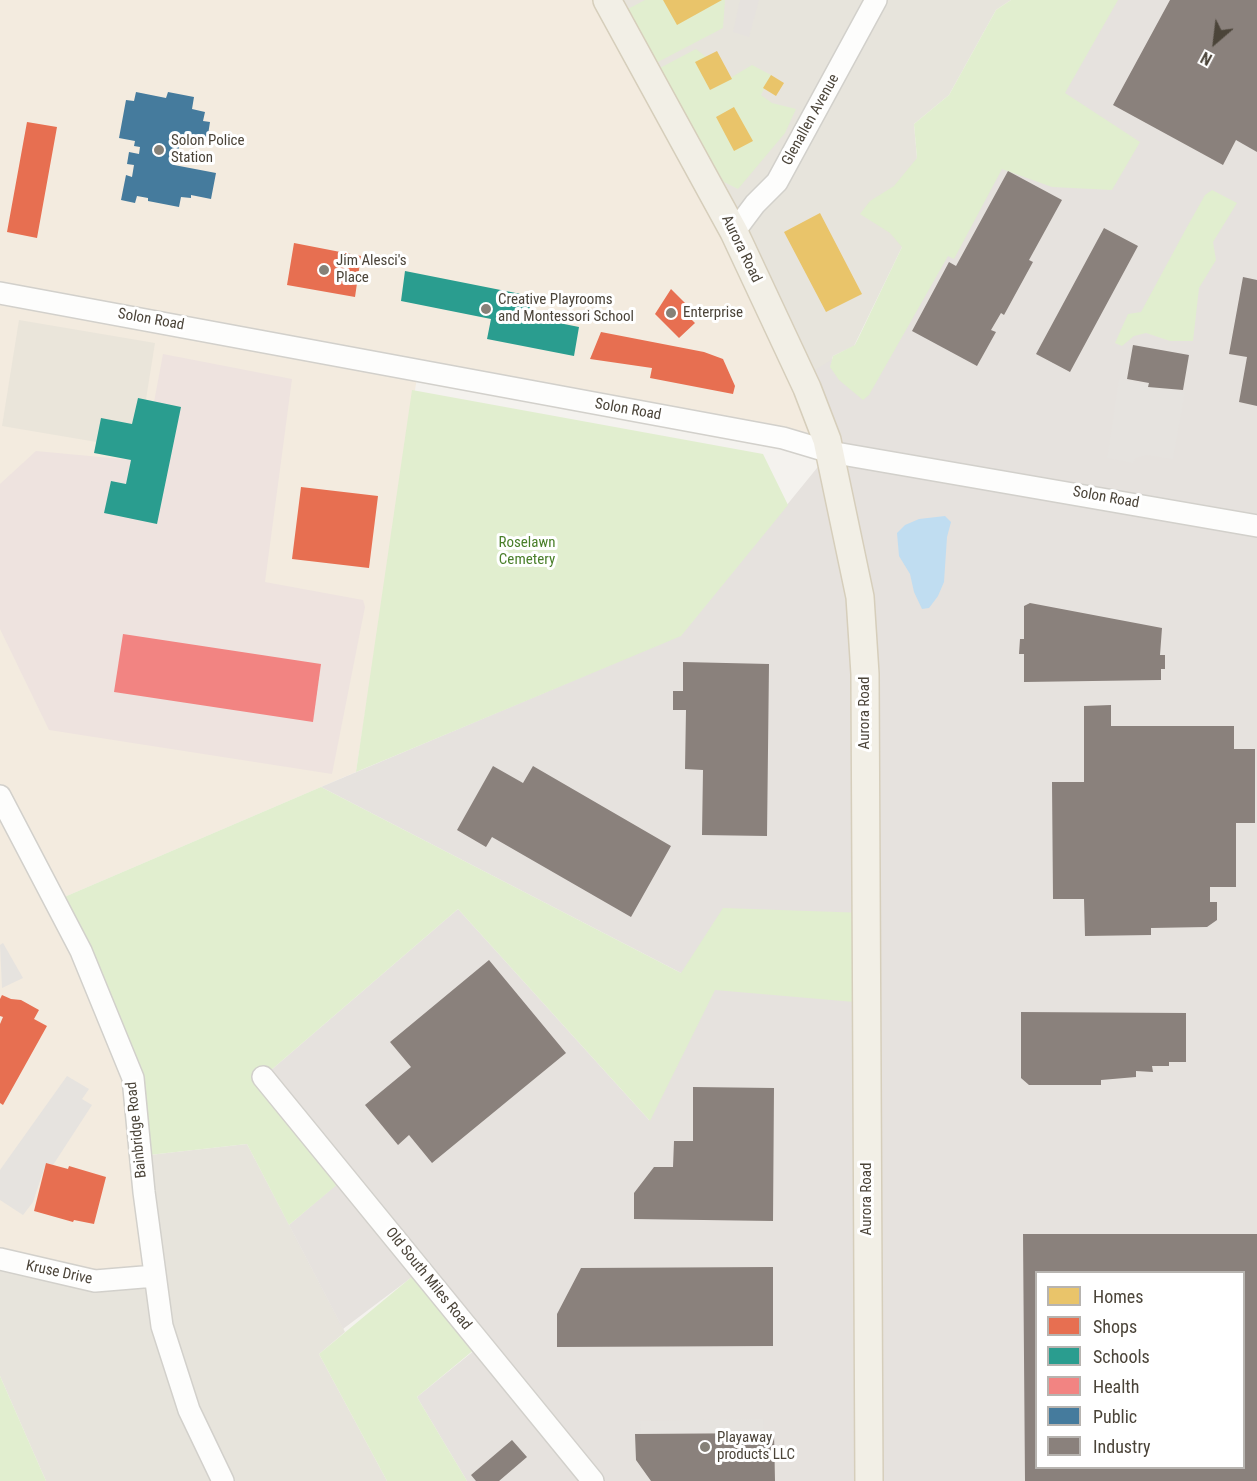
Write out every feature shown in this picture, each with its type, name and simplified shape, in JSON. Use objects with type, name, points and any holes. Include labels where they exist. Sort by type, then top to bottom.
[{"type":"main road","name":"Aurora Road","points":[[607,0],[734,232],[807,388],[830,452],[860,597],[865,674],[869,1481]]},
{"type":"street","name":"Glenallen Avenue","points":[[734,232],[755,204],[777,182],[876,0]]},
{"type":"street","name":"Solon Road","points":[[0,293],[783,438],[830,452],[1257,526]]},
{"type":"street","name":"Bainbridge Road","points":[[0,796],[81,951],[133,1078],[162,1326],[189,1410],[224,1481]]},
{"type":"street","name":"Old South Miles Road","points":[[262,1077],[593,1481]]},
{"type":"street","name":"Kruse Drive","points":[[0,1259],[94,1281],[155,1276]]},
{"type":"shaded area","points":[[0,0],[607,0],[827,440],[418,371],[356,772],[55,901],[133,1078],[155,1276],[95,1281],[0,1259]]},
{"type":"shaded area","points":[[607,0],[1011,0],[996,10],[949,95],[914,124],[917,158],[902,247],[854,346],[833,356],[830,367],[802,378]]},
{"type":"shaded area","points":[[740,0],[759,0],[749,37],[733,32]]},
{"type":"shaded area","points":[[1071,0],[1257,0],[1257,1481],[467,1481],[417,1397],[481,1345],[420,1271],[343,1329],[289,1225],[344,1178],[263,1077],[458,909],[649,1120],[714,990],[321,787],[681,635],[830,452],[802,378],[854,346]]},
{"type":"shaded area","points":[[19,320],[155,343],[138,449],[2,426]]},
{"type":"shaded area","points":[[163,354],[292,379],[265,582],[363,600],[365,607],[332,774],[49,730],[0,629],[0,484],[36,451],[143,461]]},
{"type":"shaded area","points":[[1119,379],[1185,392],[1173,459],[1146,455],[1136,458],[1133,463],[1107,458]]},
{"type":"shaded area","points":[[3,943],[23,978],[2,988],[0,945]]},
{"type":"shaded area","points":[[67,1076],[89,1089],[82,1099],[92,1105],[53,1165],[46,1163],[33,1202],[23,1215],[0,1200],[0,1170]]},
{"type":"shaded area","points":[[247,1144],[345,1332],[319,1354],[387,1481],[46,1481],[0,1376],[0,1259],[140,1156]]},
{"type":"shaded area","points":[[763,1419],[764,1432],[641,1434],[640,1421]]},
{"type":"green space","points":[[645,0],[725,0],[723,28],[654,64],[626,10]]},
{"type":"green space","points":[[1011,0],[1118,0],[1065,93],[1140,142],[1112,190],[1052,187],[1002,169],[954,259],[948,256],[869,395],[863,400],[839,380],[830,367],[833,356],[855,345],[902,247],[890,233],[860,214],[870,201],[894,186],[917,158],[914,124],[949,95],[996,10]]},
{"type":"green space","points":[[696,49],[706,57],[696,62],[710,90],[752,65],[771,75],[761,95],[772,103],[796,109],[785,133],[738,189],[724,182],[658,69]]},
{"type":"green space","points":[[1212,190],[1237,203],[1213,242],[1216,260],[1199,288],[1193,341],[1170,341],[1146,333],[1134,336],[1122,346],[1115,343],[1128,314],[1141,312],[1205,195]]},
{"type":"green space","name":"Roselawn Cemetery","points":[[412,390],[763,454],[788,505],[681,636],[356,772]]},
{"type":"green space","points":[[321,787],[681,973],[723,908],[866,913],[866,1003],[715,990],[650,1121],[458,909],[263,1077],[345,1178],[289,1225],[247,1144],[140,1156],[133,1078],[55,901]]},
{"type":"green space","points":[[420,1270],[481,1344],[417,1397],[467,1481],[387,1481],[319,1354]]},
{"type":"green space","points":[[0,1376],[46,1481],[0,1481]]},
{"type":"water","points":[[945,516],[951,522],[947,537],[944,582],[929,608],[922,609],[914,592],[910,574],[899,556],[897,533],[905,525],[919,519]]},
{"type":"building: Homes","points":[[663,0],[722,0],[677,25]]},
{"type":"building: Homes","points":[[717,51],[732,79],[710,90],[695,62]]},
{"type":"building: Homes","points":[[771,75],[784,83],[776,96],[763,88]]},
{"type":"building: Homes","points":[[734,107],[753,141],[734,151],[716,117]]},
{"type":"building: Homes","points":[[820,213],[862,294],[826,312],[784,232]]},
{"type":"building: Shops","points":[[27,122],[57,127],[37,238],[7,232]]},
{"type":"building: Shops","name":"Jim Alesci's Place","points":[[294,243],[361,256],[355,297],[287,285]]},
{"type":"building: Shops","name":"Enterprise","points":[[671,289],[689,307],[684,312],[695,323],[679,338],[655,314]]},
{"type":"building: Shops","points":[[601,332],[704,352],[723,359],[735,386],[733,394],[650,378],[652,368],[590,359]]},
{"type":"building: Shops","points":[[301,487],[378,496],[369,568],[292,559]]},
{"type":"building: Shops","points":[[2,995],[21,1000],[39,1010],[34,1019],[47,1026],[3,1105],[0,1103],[0,1024],[3,1017],[0,1016],[0,999]]},
{"type":"building: Shops","points":[[46,1163],[68,1169],[69,1166],[106,1177],[94,1224],[74,1220],[73,1222],[34,1211]]},
{"type":"building: Schools","name":"Creative Playrooms and Montessori School","points":[[405,271],[531,296],[529,317],[579,327],[574,356],[487,339],[491,319],[401,301]]},
{"type":"building: Schools","points":[[138,398],[181,407],[157,524],[104,513],[111,481],[126,484],[131,460],[94,453],[101,418],[132,424]]},
{"type":"building: Health","points":[[123,634],[321,664],[313,722],[114,692]]},
{"type":"building: Public","name":"Solon Police Station","points":[[136,92],[166,98],[168,92],[194,97],[192,109],[205,112],[203,121],[210,122],[207,141],[182,136],[174,165],[216,173],[211,199],[191,195],[191,198],[181,197],[179,207],[148,201],[148,198],[137,196],[135,203],[121,200],[126,175],[132,177],[134,165],[127,164],[129,152],[139,154],[140,147],[134,146],[135,141],[119,138],[126,100],[134,101]]},
{"type":"building: Industry","points":[[1170,0],[1257,0],[1257,152],[1236,140],[1223,165],[1113,105]]},
{"type":"building: Industry","points":[[1008,171],[1062,200],[1029,260],[1033,262],[1004,315],[1001,313],[991,330],[996,332],[977,366],[912,331],[949,262],[956,266]]},
{"type":"building: Industry","points":[[1104,228],[1138,246],[1070,372],[1036,354]]},
{"type":"building: Industry","points":[[1243,277],[1257,280],[1257,406],[1239,402],[1247,357],[1229,354]]},
{"type":"building: Industry","points":[[1133,345],[1189,355],[1183,390],[1148,387],[1149,383],[1127,379]]},
{"type":"building: Industry","points":[[1030,603],[1162,628],[1160,655],[1165,655],[1165,669],[1161,669],[1161,680],[1024,682],[1024,654],[1019,654],[1020,639],[1024,639],[1024,606]]},
{"type":"building: Industry","points":[[683,662],[769,664],[767,836],[702,835],[703,770],[685,769],[686,710],[673,710],[673,691],[683,691]]},
{"type":"building: Industry","points":[[1111,705],[1111,726],[1234,726],[1234,749],[1255,749],[1255,823],[1236,823],[1236,887],[1210,887],[1210,902],[1217,902],[1217,920],[1207,927],[1151,928],[1151,935],[1085,936],[1084,899],[1053,899],[1052,782],[1084,782],[1084,706]]},
{"type":"building: Industry","points":[[493,766],[523,783],[533,766],[671,846],[631,917],[492,837],[486,847],[457,830]]},
{"type":"building: Industry","points":[[489,960],[566,1053],[432,1163],[409,1135],[398,1145],[365,1105],[411,1067],[390,1042]]},
{"type":"building: Industry","points":[[1021,1012],[1186,1013],[1186,1062],[1169,1062],[1169,1066],[1152,1066],[1153,1072],[1136,1071],[1136,1077],[1101,1080],[1101,1085],[1029,1085],[1021,1078]]},
{"type":"building: Industry","points":[[693,1087],[774,1088],[773,1221],[634,1219],[634,1193],[654,1167],[673,1167],[674,1141],[693,1141]]},
{"type":"building: Industry","points":[[1023,1234],[1257,1234],[1257,1481],[1025,1481]]},
{"type":"building: Industry","points":[[773,1267],[773,1346],[557,1347],[557,1314],[581,1268]]},
{"type":"building: Industry","name":"Playaway products LLC","points":[[774,1433],[775,1481],[651,1481],[636,1460],[635,1434]]},
{"type":"building: Industry","points":[[512,1440],[527,1457],[499,1481],[476,1481],[471,1475]]},
{"type":"place","name":"Solon Police Station","points":[[159,150]]},
{"type":"place","name":"Jim Alesci's Place","points":[[324,270]]},
{"type":"place","name":"Creative Playrooms and Montessori School","points":[[486,309]]},
{"type":"place","name":"Enterprise","points":[[671,313]]},
{"type":"place","name":"Playaway products LLC","points":[[705,1447]]}]
